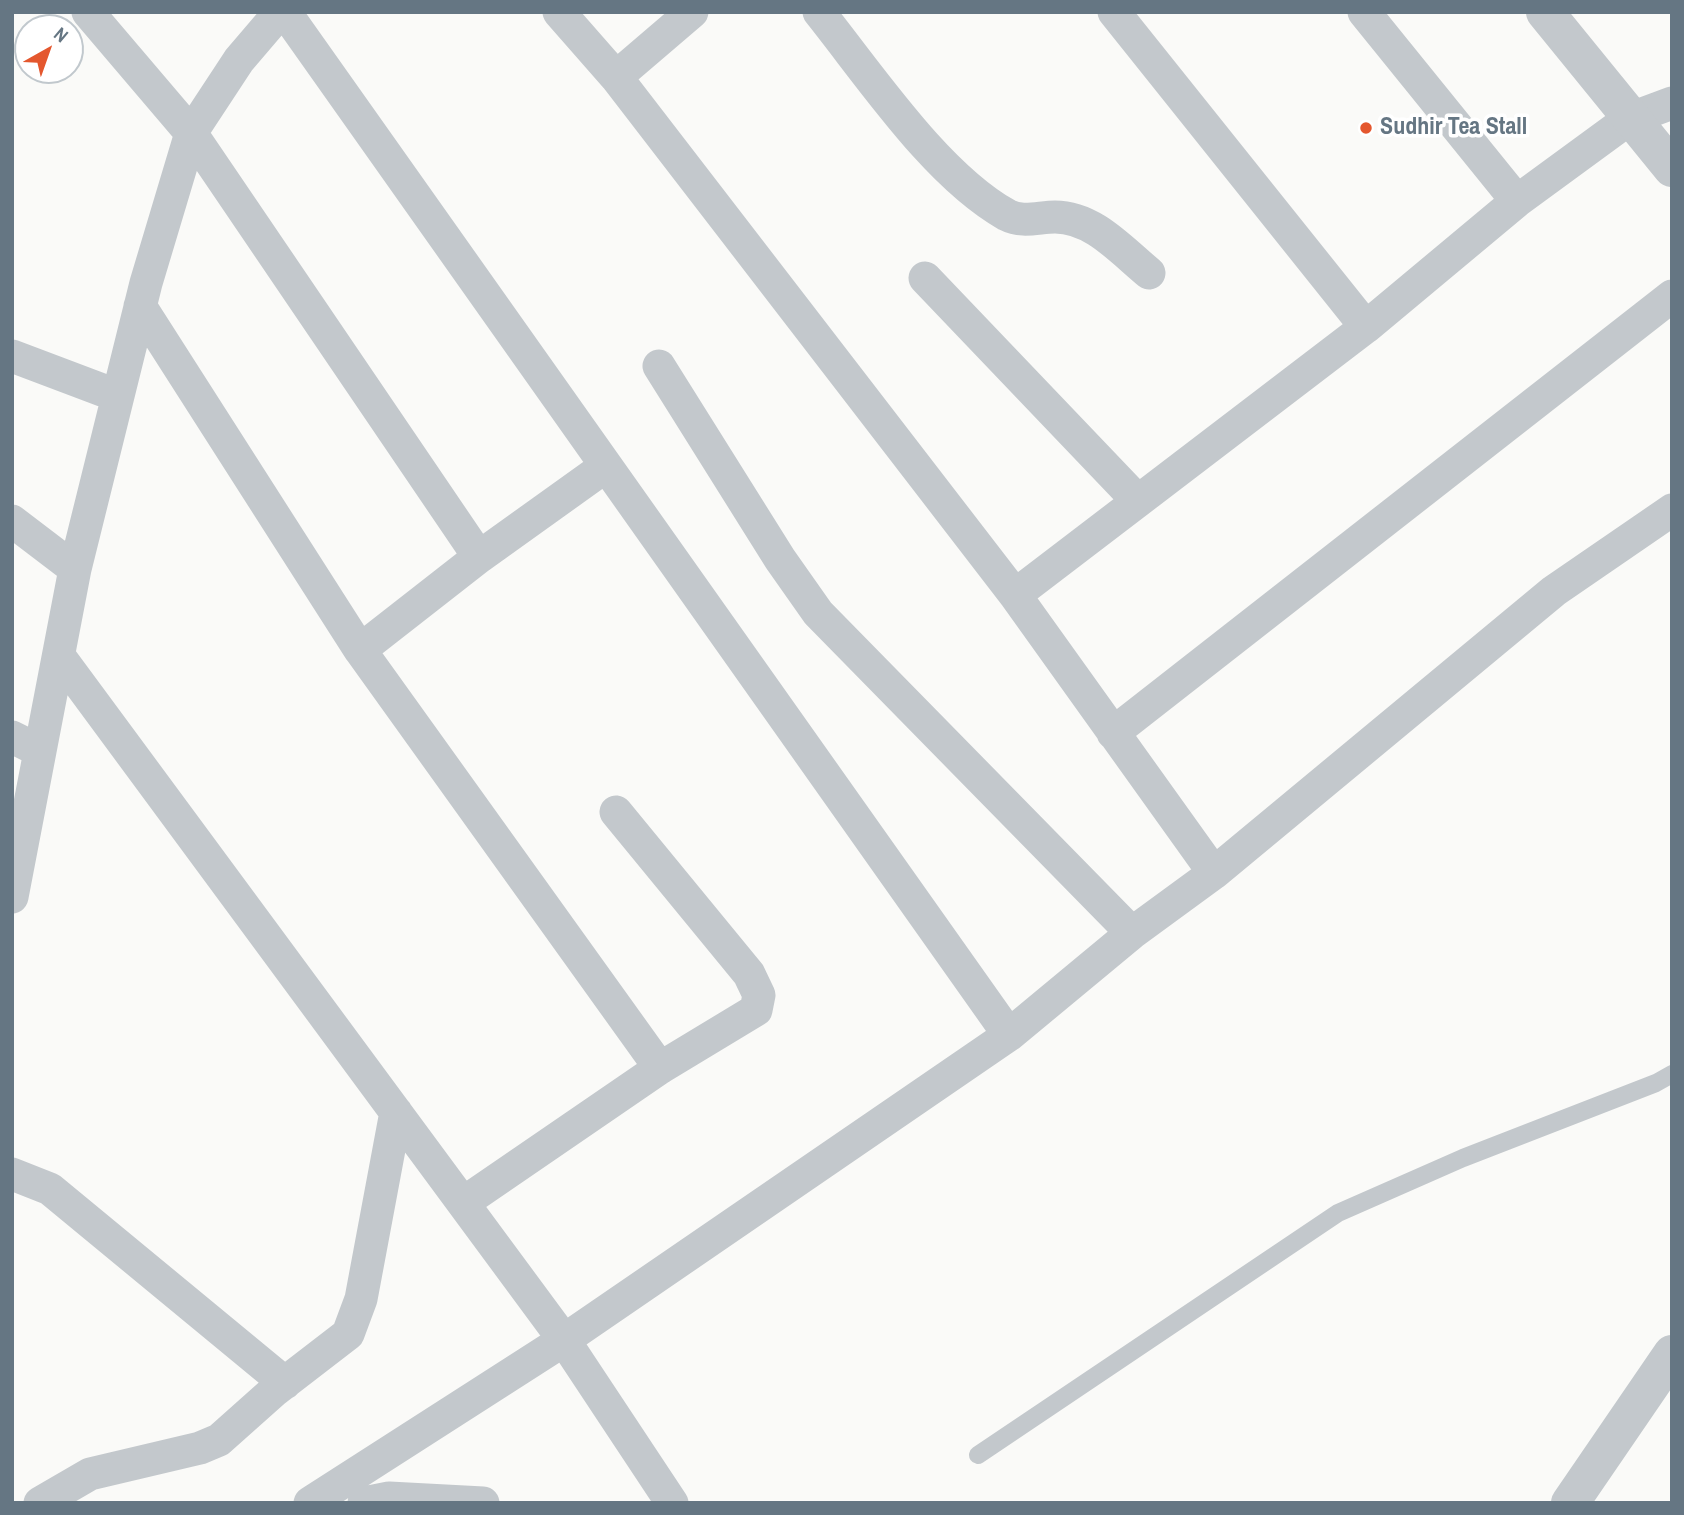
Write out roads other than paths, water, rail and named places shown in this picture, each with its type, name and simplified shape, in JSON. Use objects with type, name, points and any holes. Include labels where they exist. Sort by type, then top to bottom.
[{"type":"street","points":[[88,12],[191,133],[479,557]]},
{"type":"street","points":[[12,897],[26,744],[59,656],[75,569],[140,306],[191,133],[239,60],[283,12],[1009,1035]]},
{"type":"street","points":[[559,12],[616,77],[1015,595],[1214,873]]},
{"type":"street","points":[[616,77],[692,12]]},
{"type":"street","points":[[819,12],[909,125],[966,186],[987,203],[1012,217],[1074,219],[1094,228],[1149,273]]},
{"type":"street","points":[[1114,12],[1366,327]]},
{"type":"street","points":[[1364,12],[1517,201]]},
{"type":"street","points":[[1545,12],[1629,119],[1672,168]]},
{"type":"street","points":[[1015,595],[1366,327],[1517,201],[1629,119],[1672,103]]},
{"type":"street","points":[[925,278],[1138,500]]},
{"type":"street","points":[[1113,733],[1672,296]]},
{"type":"street","points":[[140,306],[360,650],[660,1068]]},
{"type":"street","points":[[12,356],[118,396]]},
{"type":"street","points":[[659,366],[779,559],[818,613],[1132,933]]},
{"type":"street","points":[[360,650],[479,557],[606,466]]},
{"type":"street","points":[[310,1503],[564,1340],[1009,1035],[1132,933],[1214,873],[1555,591],[1672,510]]},
{"type":"street","points":[[12,521],[75,569]]},
{"type":"street","points":[[59,656],[564,1340],[672,1503]]},
{"type":"street","points":[[463,1203],[660,1068],[741,1022],[756,1010],[759,995],[749,974],[616,812]]},
{"type":"street","points":[[40,1503],[90,1475],[200,1448],[219,1440],[285,1383],[337,1346],[348,1334],[357,1317],[396,1112]]},
{"type":"street","points":[[12,1174],[50,1189],[285,1383]]},
{"type":"street","points":[[1570,1503],[1672,1354]]},
{"type":"street","points":[[364,1503],[389,1499],[483,1503]]},
{"type":"lane","points":[[978,1455],[1338,1213],[1463,1158],[1656,1083],[1672,1074]]},
{"type":"place","name":"Sudhir Tea Stall","points":[[1366,128]]}]
